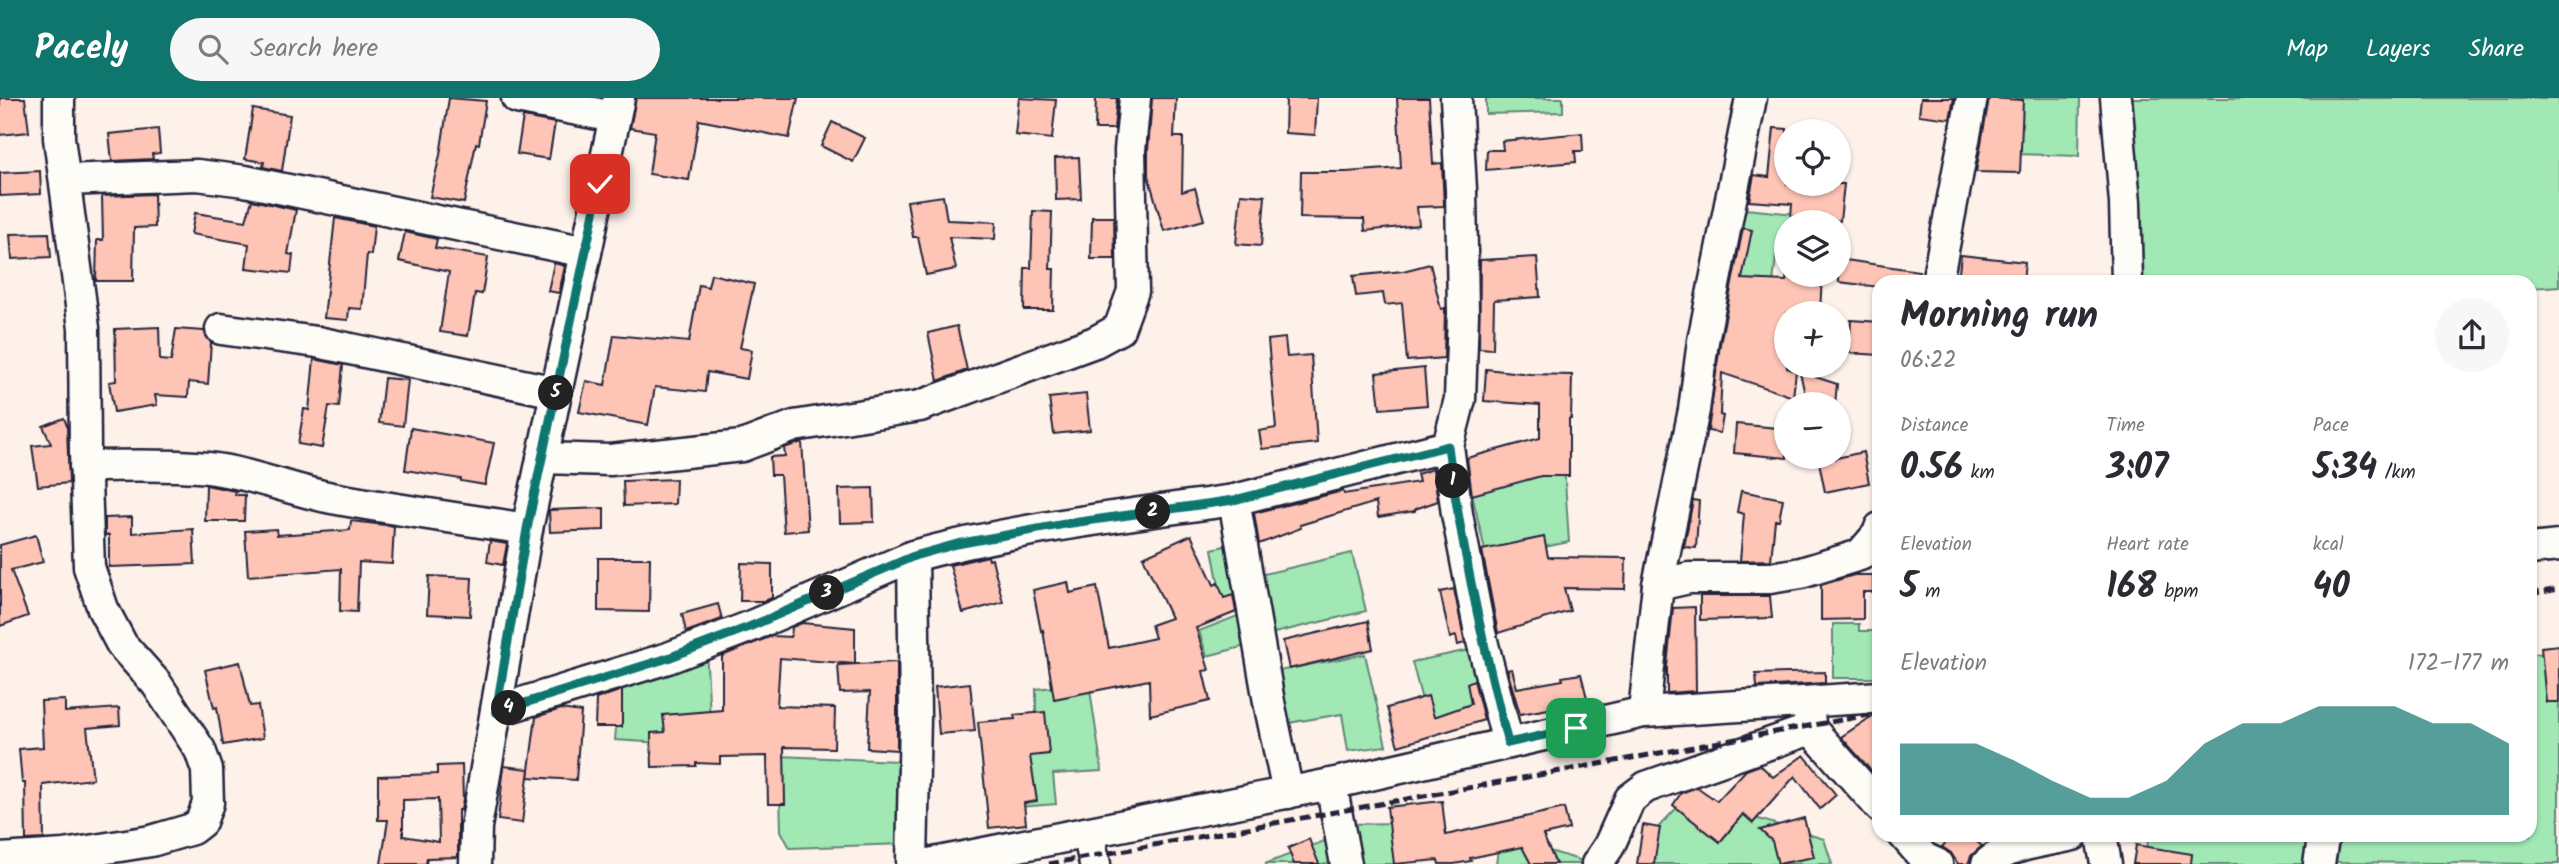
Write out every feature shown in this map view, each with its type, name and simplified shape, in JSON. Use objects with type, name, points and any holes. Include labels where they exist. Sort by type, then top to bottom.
[{"type":"street","points":[[0,859],[64,855],[151,841],[192,829],[201,822],[208,803],[207,770],[200,750],[156,683],[122,645],[103,609],[89,567],[84,328],[59,138],[59,98]]},
{"type":"street","points":[[475,864],[476,827],[527,529],[616,108],[517,98]]},
{"type":"street","points":[[542,458],[610,460],[742,446],[794,426],[920,406],[1095,342],[1119,329],[1133,291],[1130,150],[1135,98]]},
{"type":"street","points":[[1456,98],[1464,313],[1460,399],[1448,446],[1457,514],[1480,634],[1508,743]]},
{"type":"street","points":[[1644,712],[1658,585],[1682,474],[1703,341],[1751,98]]},
{"type":"street","points":[[1938,275],[1972,98]]},
{"type":"street","points":[[2116,98],[2125,203],[2127,275]]},
{"type":"street","points":[[65,180],[197,176],[245,181],[586,252]]},
{"type":"street","points":[[221,329],[317,342],[556,392]]},
{"type":"street","points":[[496,712],[668,658],[749,627],[914,556],[957,544],[1065,524],[1234,500],[1448,446]]},
{"type":"street","points":[[85,466],[210,468],[251,476],[331,498],[527,529]]},
{"type":"street","points":[[1234,500],[1288,793]]},
{"type":"street","points":[[1658,585],[1689,578],[1770,578],[1801,573],[1860,555],[1872,541]]},
{"type":"street","points":[[2537,548],[2559,546]]},
{"type":"street","points":[[912,864],[914,556]]},
{"type":"street","points":[[1597,864],[1609,846],[1630,799],[1646,787],[1809,715],[1872,699]]},
{"type":"street","points":[[929,864],[1331,784],[1644,712],[1809,715]]},
{"type":"street","points":[[1809,715],[1872,797]]},
{"type":"street","points":[[1331,784],[1346,864]]},
{"type":"street","points":[[1088,833],[1095,864]]},
{"type":"street","points":[[1910,842],[1924,858],[1937,864]]},
{"type":"street","points":[[1987,864],[1996,856],[2034,842]]},
{"type":"street","points":[[2102,842],[2106,864]]},
{"type":"street","points":[[2319,864],[2323,842]]},
{"type":"green space","points":[[1486,98],[1563,98],[1563,112],[1486,114]]},
{"type":"green space","points":[[2015,98],[2080,98],[2079,156],[2015,154]]},
{"type":"green space","points":[[2122,98],[2559,98],[2559,286],[2537,288],[2537,275],[2136,275]]},
{"type":"green space","points":[[1735,208],[1774,212],[1772,292],[1716,289]]},
{"type":"green space","points":[[1564,465],[1569,542],[1487,559],[1468,477]]},
{"type":"green space","points":[[1233,544],[1245,598],[1223,607],[1212,549]]},
{"type":"green space","points":[[1352,553],[1366,611],[1270,634],[1256,576]]},
{"type":"green space","points":[[1245,613],[1253,644],[1207,656],[1199,631]]},
{"type":"green space","points":[[1833,624],[1859,624],[1859,631],[1872,631],[1872,678],[1833,678]]},
{"type":"green space","points":[[706,649],[710,717],[677,744],[615,740],[620,679]]},
{"type":"green space","points":[[1469,650],[1485,712],[1413,732],[1422,700],[1412,662]]},
{"type":"green space","points":[[2559,653],[2559,864],[2333,862],[2329,842],[2537,842],[2537,654]]},
{"type":"green space","points":[[1365,654],[1386,746],[1348,751],[1342,714],[1288,723],[1278,671]]},
{"type":"green space","points":[[1089,683],[1102,771],[1053,774],[1056,804],[994,809],[1036,746],[1036,689]]},
{"type":"green space","points":[[779,756],[898,761],[903,844],[790,848],[781,831]]},
{"type":"green space","points":[[1687,797],[1824,839],[1832,864],[1638,864],[1649,837]]},
{"type":"green space","points":[[1396,823],[1404,864],[1352,864],[1348,824]]},
{"type":"green space","points":[[1500,836],[1586,862],[1586,864],[1496,864]]},
{"type":"green space","points":[[1332,838],[1337,864],[1265,864]]},
{"type":"green space","points":[[2148,842],[2315,842],[2306,864],[2147,864]]},
{"type":"building","points":[[0,98],[25,98],[29,132],[0,135]]},
{"type":"building","points":[[449,98],[486,101],[479,144],[476,143],[464,203],[430,197]]},
{"type":"building","points":[[636,98],[798,98],[789,138],[699,120],[689,180],[649,174],[655,132],[630,128]]},
{"type":"building","points":[[1019,98],[1056,100],[1052,139],[1015,135]]},
{"type":"building","points":[[1096,98],[1117,98],[1114,129],[1095,129]]},
{"type":"building","points":[[1152,98],[1176,98],[1174,137],[1183,137],[1182,192],[1195,188],[1204,220],[1164,231],[1148,175]]},
{"type":"building","points":[[1286,98],[1317,98],[1315,135],[1285,133]]},
{"type":"building","points":[[1397,98],[1429,98],[1433,164],[1442,163],[1444,206],[1417,207],[1419,225],[1365,231],[1364,219],[1300,218],[1301,172],[1401,168]]},
{"type":"building","points":[[1921,98],[1954,98],[1950,119],[1919,115]]},
{"type":"building","points":[[1989,98],[2023,100],[2020,173],[1976,172]]},
{"type":"building","points":[[253,109],[290,115],[282,171],[263,167],[264,162],[245,159]]},
{"type":"building","points":[[523,117],[555,123],[549,159],[517,154]]},
{"type":"building","points":[[832,122],[865,138],[853,162],[821,146]]},
{"type":"building","points":[[1774,128],[1774,196],[1843,196],[1841,210],[1792,210],[1792,204],[1749,201],[1754,175],[1769,177]]},
{"type":"building","points":[[158,129],[160,153],[152,154],[153,159],[112,161],[109,134]]},
{"type":"building","points":[[1582,133],[1583,151],[1575,151],[1576,162],[1486,170],[1487,150],[1503,150],[1502,141]]},
{"type":"building","points":[[1079,157],[1081,199],[1056,200],[1055,158]]},
{"type":"building","points":[[40,171],[41,194],[0,196],[0,173]]},
{"type":"building","points":[[154,194],[155,227],[134,228],[133,281],[96,281],[97,240],[103,240],[102,196]]},
{"type":"building","points":[[1241,194],[1265,196],[1261,246],[1236,244]]},
{"type":"building","points":[[943,196],[947,220],[996,222],[995,239],[949,237],[956,269],[926,275],[918,237],[913,237],[907,201]]},
{"type":"building","points":[[252,200],[296,210],[288,254],[293,255],[291,273],[246,268],[249,244],[191,234],[195,213],[246,221]]},
{"type":"building","points":[[1033,211],[1052,212],[1050,269],[1054,269],[1053,310],[1024,310],[1025,268],[1031,268]]},
{"type":"building","points":[[1092,217],[1114,217],[1115,259],[1091,259]]},
{"type":"building","points":[[335,218],[374,226],[371,255],[367,254],[362,309],[349,308],[348,320],[324,318]]},
{"type":"building","points":[[1743,228],[1752,230],[1742,279],[1774,280],[1774,287],[1821,287],[1821,301],[1774,301],[1774,378],[1795,378],[1794,392],[1778,392],[1722,373],[1720,415],[1723,416],[1720,433],[1708,431],[1720,344]]},
{"type":"building","points":[[405,232],[437,239],[435,248],[488,257],[482,294],[475,293],[468,336],[440,332],[449,272],[399,261]]},
{"type":"building","points":[[49,233],[51,257],[12,259],[10,234]]},
{"type":"building","points":[[1961,255],[2025,262],[2024,275],[1959,275]]},
{"type":"building","points":[[1537,257],[1540,297],[1494,300],[1493,349],[1479,348],[1480,260]]},
{"type":"building","points":[[1851,261],[1919,271],[1919,275],[1872,275],[1872,286],[1851,284]]},
{"type":"building","points":[[554,263],[565,266],[559,293],[548,291]]},
{"type":"building","points":[[1430,264],[1441,309],[1445,308],[1444,358],[1407,361],[1402,303],[1385,305],[1383,293],[1356,296],[1353,276],[1403,271]]},
{"type":"building","points":[[711,274],[754,284],[740,348],[752,350],[747,379],[707,372],[705,392],[655,387],[648,425],[579,412],[586,381],[605,385],[614,335],[689,342],[699,285],[708,287]]},
{"type":"building","points":[[1851,320],[1872,321],[1872,354],[1851,353]]},
{"type":"building","points":[[957,326],[967,370],[938,381],[928,333]]},
{"type":"building","points":[[159,327],[160,360],[171,361],[176,329],[204,331],[211,343],[208,384],[189,382],[188,397],[155,395],[157,405],[114,412],[109,382],[116,381],[115,329]]},
{"type":"building","points":[[1285,338],[1287,357],[1311,355],[1317,443],[1262,449],[1259,431],[1276,428],[1268,340]]},
{"type":"building","points":[[314,359],[343,365],[339,407],[329,406],[322,448],[298,444],[304,409],[309,410]]},
{"type":"building","points":[[1424,368],[1427,405],[1380,409],[1376,373]]},
{"type":"building","points":[[1486,369],[1572,375],[1569,476],[1541,476],[1472,495],[1467,458],[1540,438],[1540,405],[1484,401]]},
{"type":"building","points":[[384,378],[408,380],[403,426],[379,423]]},
{"type":"building","points":[[1801,378],[1818,378],[1837,384],[1836,392],[1804,392]]},
{"type":"building","points":[[1086,394],[1090,430],[1054,434],[1049,398]]},
{"type":"building","points":[[64,418],[67,426],[69,483],[38,486],[32,446],[51,444],[43,426]]},
{"type":"building","points":[[1736,424],[1774,428],[1774,457],[1734,453]]},
{"type":"building","points":[[411,428],[494,443],[485,485],[405,470]]},
{"type":"building","points":[[802,442],[808,530],[784,532],[780,475],[771,475],[770,457],[785,456],[784,448]]},
{"type":"building","points":[[1863,452],[1869,483],[1825,492],[1820,469],[1851,469],[1851,455]]},
{"type":"building","points":[[1433,469],[1438,501],[1415,511],[1378,517],[1376,502],[1300,525],[1301,528],[1259,544],[1254,513],[1343,491],[1344,494],[1419,482],[1417,474]]},
{"type":"building","points":[[676,479],[675,504],[624,506],[623,481]]},
{"type":"building","points":[[206,485],[235,491],[235,495],[245,495],[244,521],[205,521]]},
{"type":"building","points":[[873,488],[874,522],[840,523],[839,489]]},
{"type":"building","points":[[1741,491],[1783,499],[1779,520],[1775,520],[1771,560],[1740,561],[1744,514],[1737,512]]},
{"type":"building","points":[[1693,500],[1699,501],[1696,548],[1684,547]]},
{"type":"building","points":[[604,508],[604,530],[550,532],[549,510]]},
{"type":"building","points":[[132,517],[132,533],[193,529],[195,564],[109,567],[109,535],[105,535],[105,518]]},
{"type":"building","points":[[351,521],[394,526],[392,564],[359,562],[357,612],[340,611],[341,569],[248,576],[245,531],[276,529],[277,535],[350,530]]},
{"type":"building","points":[[36,535],[43,562],[11,570],[28,616],[0,626],[0,545]]},
{"type":"building","points":[[1191,535],[1214,585],[1218,583],[1224,598],[1233,595],[1236,612],[1196,628],[1209,670],[1203,671],[1210,701],[1150,715],[1149,680],[1054,699],[1043,630],[1041,631],[1033,590],[1068,582],[1070,593],[1097,587],[1109,648],[1155,638],[1151,625],[1171,618],[1143,557]]},
{"type":"building","points":[[1544,537],[1548,557],[1626,558],[1625,589],[1564,588],[1570,611],[1498,633],[1482,550]]},
{"type":"building","points":[[490,541],[507,544],[503,565],[487,562]]},
{"type":"building","points":[[988,556],[989,560],[992,559],[1003,602],[963,613],[950,565]]},
{"type":"building","points":[[598,558],[650,558],[649,612],[598,611]]},
{"type":"building","points":[[741,563],[772,564],[772,598],[764,601],[740,601]]},
{"type":"building","points":[[1854,575],[1872,575],[1872,592],[1863,592],[1863,619],[1821,620],[1821,585]]},
{"type":"building","points":[[429,576],[472,578],[470,616],[427,614]]},
{"type":"building","points":[[1454,589],[1465,643],[1458,645],[1456,636],[1450,638],[1440,592]]},
{"type":"building","points":[[1700,596],[1770,596],[1772,618],[1700,620]]},
{"type":"building","points":[[718,604],[722,619],[686,632],[682,614]]},
{"type":"building","points":[[1695,607],[1696,691],[1667,693],[1673,608]]},
{"type":"building","points":[[1368,621],[1373,649],[1289,669],[1283,641]]},
{"type":"building","points":[[802,623],[855,628],[855,664],[780,658],[777,706],[835,708],[834,748],[784,747],[785,804],[768,804],[767,756],[720,757],[720,764],[652,767],[651,733],[665,732],[663,715],[722,710],[722,656],[772,636],[791,637],[792,627]]},
{"type":"building","points":[[2559,645],[2559,702],[2546,702],[2541,647]]},
{"type":"building","points":[[240,662],[250,706],[258,705],[263,738],[223,745],[217,707],[214,708],[205,670]]},
{"type":"building","points":[[897,662],[897,750],[867,748],[870,692],[840,693],[838,665]]},
{"type":"building","points":[[1512,669],[1517,688],[1581,674],[1588,702],[1520,714],[1507,670]]},
{"type":"building","points":[[1825,672],[1825,683],[1757,687],[1756,674]]},
{"type":"building","points":[[1474,680],[1484,720],[1398,746],[1387,708],[1428,696],[1434,717],[1471,704],[1467,683]]},
{"type":"building","points":[[970,683],[975,731],[939,734],[935,687]]},
{"type":"building","points":[[622,690],[622,727],[595,727],[596,699]]},
{"type":"building","points":[[65,700],[65,712],[119,708],[120,725],[87,728],[93,779],[43,785],[44,839],[26,840],[25,783],[22,783],[19,749],[43,747],[41,701]]},
{"type":"building","points":[[561,709],[581,712],[576,780],[528,777],[536,717]]},
{"type":"building","points":[[1045,712],[1049,754],[1030,756],[1037,801],[1024,803],[1026,824],[989,828],[978,722],[1015,719],[1014,715]]},
{"type":"building","points":[[1872,716],[1872,772],[1841,737]]},
{"type":"building","points":[[1804,755],[1836,795],[1820,809],[1795,776],[1753,823],[1743,814],[1720,842],[1673,805],[1681,793],[1697,787],[1717,801],[1746,770],[1760,765],[1773,777]]},
{"type":"building","points":[[462,765],[463,800],[461,810],[458,810],[458,857],[427,858],[426,864],[381,864],[388,820],[378,820],[378,776],[437,774],[437,766]],"holes":[[[438,799],[439,842],[403,836],[403,800]]]},
{"type":"building","points":[[504,766],[529,769],[522,823],[498,820]]},
{"type":"building","points":[[1442,801],[1446,835],[1564,808],[1569,829],[1543,835],[1556,864],[1531,864],[1522,847],[1454,864],[1439,864],[1438,860],[1394,864],[1387,807]]},
{"type":"building","points":[[1804,818],[1814,857],[1778,864],[1772,841],[1760,830]]},
{"type":"building","points":[[1643,825],[1660,828],[1654,864],[1637,864]]},
{"type":"building","points":[[1309,839],[1319,864],[1294,864],[1288,848]]},
{"type":"building","points":[[1946,842],[1977,842],[1982,846],[1971,856],[1968,864],[1958,864],[1951,853],[1942,847]]},
{"type":"building","points":[[2136,845],[2192,854],[2191,864],[2133,864]]},
{"type":"railway","points":[[2537,593],[2559,589]]},
{"type":"railway","points":[[1049,864],[1872,714]]},
{"type":"route","points":[[600,184],[527,529],[496,712],[668,658],[749,627],[914,556],[957,544],[1065,524],[1234,500],[1448,446],[1457,514],[1480,634],[1508,743],[1576,728]]}]
